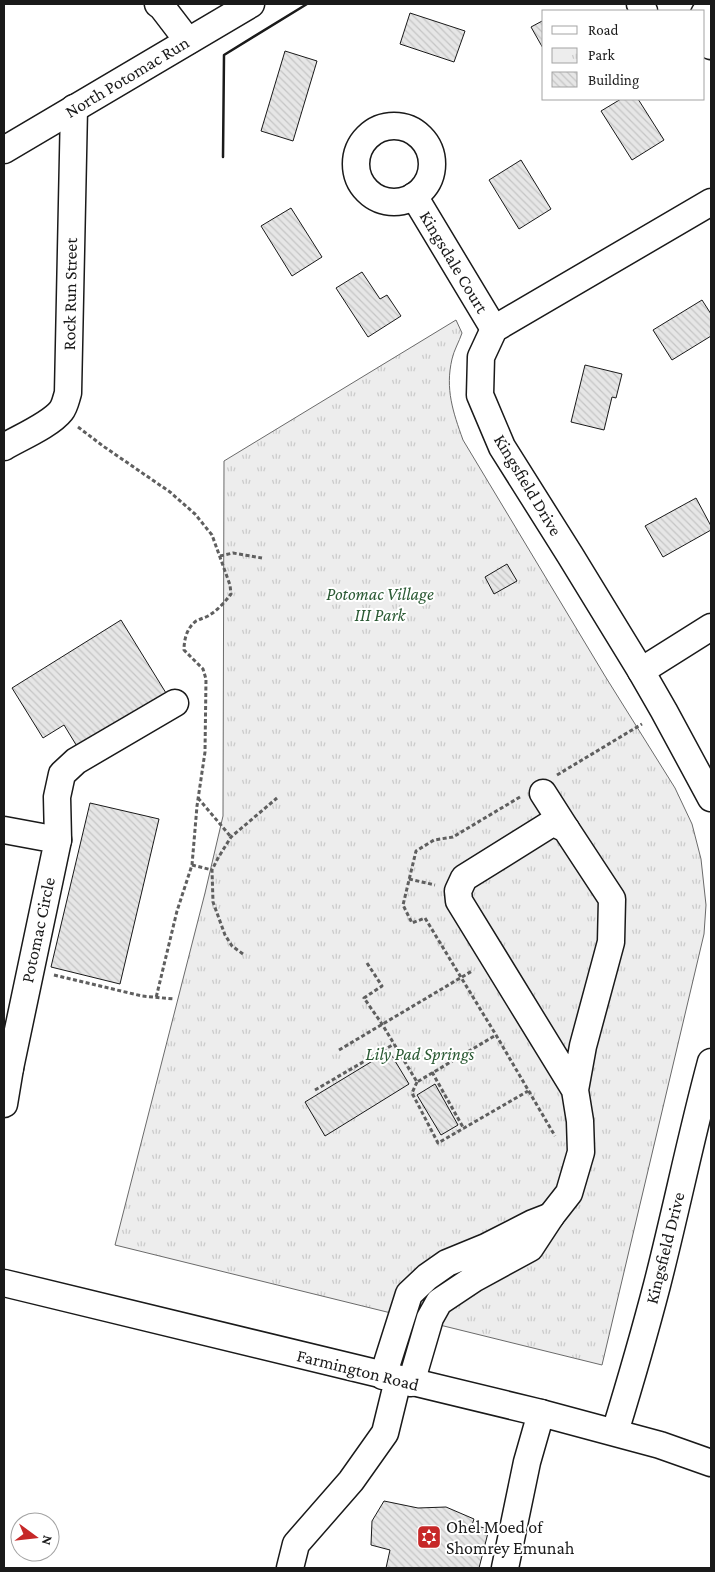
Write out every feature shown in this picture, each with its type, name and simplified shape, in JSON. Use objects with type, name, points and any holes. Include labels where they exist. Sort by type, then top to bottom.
[{"type":"street","points":[[158,4],[188,41]]},
{"type":"street","name":"North Potomac Run","points":[[4,150],[251,4]]},
{"type":"street","name":"Rock Run Street","points":[[4,447],[60,412],[65,404],[68,393],[74,108]]},
{"type":"street","name":"Kingsdale Court","points":[[414,196],[494,329]]},
{"type":"street","points":[[494,329],[711,202]]},
{"type":"street","name":"Kingsfield Drive","points":[[494,329],[481,357],[480,396],[502,447],[641,671],[711,798]]},
{"type":"street","points":[[641,671],[711,628]]},
{"type":"street","name":"Potomac Circle","points":[[4,1104],[7,1068],[58,840],[56,797],[62,774],[76,761],[175,703]]},
{"type":"street","points":[[290,1568],[296,1544],[351,1481],[385,1433],[397,1380],[408,1294],[427,1277],[448,1263],[484,1260],[530,1248],[569,1193],[581,1152],[580,1121],[575,1090],[583,1046],[611,942],[612,899],[543,793]]},
{"type":"street","points":[[566,829],[556,824],[549,825],[464,878],[458,891],[459,901],[575,1090]]},
{"type":"street","points":[[4,830],[58,840]]},
{"type":"street","name":"Kingsfield Drive","points":[[615,1432],[634,1372],[657,1285],[711,1062]]},
{"type":"street","name":"Farmington Road","points":[[4,1284],[540,1413],[660,1445],[711,1463]]},
{"type":"street","points":[[506,1568],[540,1413]]},
{"type":"path","points":[[220,556],[233,553],[262,558]]},
{"type":"path","points":[[198,798],[231,837]]},
{"type":"path","points":[[243,954],[232,946],[225,935],[213,902],[212,870],[231,837],[277,798]]},
{"type":"path","points":[[192,865],[212,870]]},
{"type":"path","points":[[339,1050],[494,957]]},
{"type":"path","points":[[367,963],[382,986],[364,998],[417,1082]]},
{"type":"path","points":[[30,969],[142,996],[174,999]]},
{"type":"path","points":[[496,1035],[417,1082],[412,1093],[438,1143],[528,1091]]},
{"type":"path","points":[[315,1090],[394,1044]]},
{"type":"path","points":[[432,1072],[464,1128]]},
{"type":"green space","name":"Lily Pad Springs","points":[[456,320],[462,333],[452,359],[449,380],[453,410],[463,440],[605,676],[675,788],[692,824],[701,859],[706,905],[704,934],[602,1365],[115,1245],[223,816],[224,461]]},
{"type":"building","points":[[410,13],[465,31],[454,62],[400,44]]},
{"type":"building","points":[[542,21],[542,46],[531,27]]},
{"type":"building","points":[[285,51],[317,61],[293,141],[261,131]]},
{"type":"building","points":[[619,100],[639,100],[664,140],[632,160],[601,111]]},
{"type":"building","points":[[521,160],[551,209],[519,229],[489,180]]},
{"type":"building","points":[[291,208],[322,257],[292,276],[261,226]]},
{"type":"building","points":[[362,272],[380,299],[387,295],[401,316],[368,337],[336,288]]},
{"type":"building","points":[[702,300],[711,314],[711,336],[672,360],[653,330]]},
{"type":"building","points":[[585,365],[622,374],[616,398],[612,397],[604,430],[571,422]]},
{"type":"building","points":[[696,498],[711,526],[711,530],[663,557],[645,526]]},
{"type":"building","points":[[507,564],[517,581],[494,594],[485,577]]},
{"type":"building","points":[[121,620],[166,693],[78,748],[64,725],[43,738],[12,688]]},
{"type":"building","points":[[90,803],[159,819],[120,984],[51,967]]},
{"type":"building","points":[[389,1051],[409,1084],[325,1136],[305,1102]]},
{"type":"building","points":[[435,1084],[458,1125],[441,1135],[417,1095]]},
{"type":"building","name":"Ohel Moed of Shomrey Emunah","points":[[384,1501],[418,1508],[446,1507],[474,1519],[472,1525],[489,1529],[479,1568],[386,1568],[390,1550],[371,1545],[372,1521]]},
{"type":"wall","points":[[223,157],[224,55],[307,4]]},
{"type":"place","name":"Ohel Moed of Shomrey Emunah","points":[[429,1537]]},
{"type":"park label","name":"Potomac Village III Park","points":[[380,604]]}]
